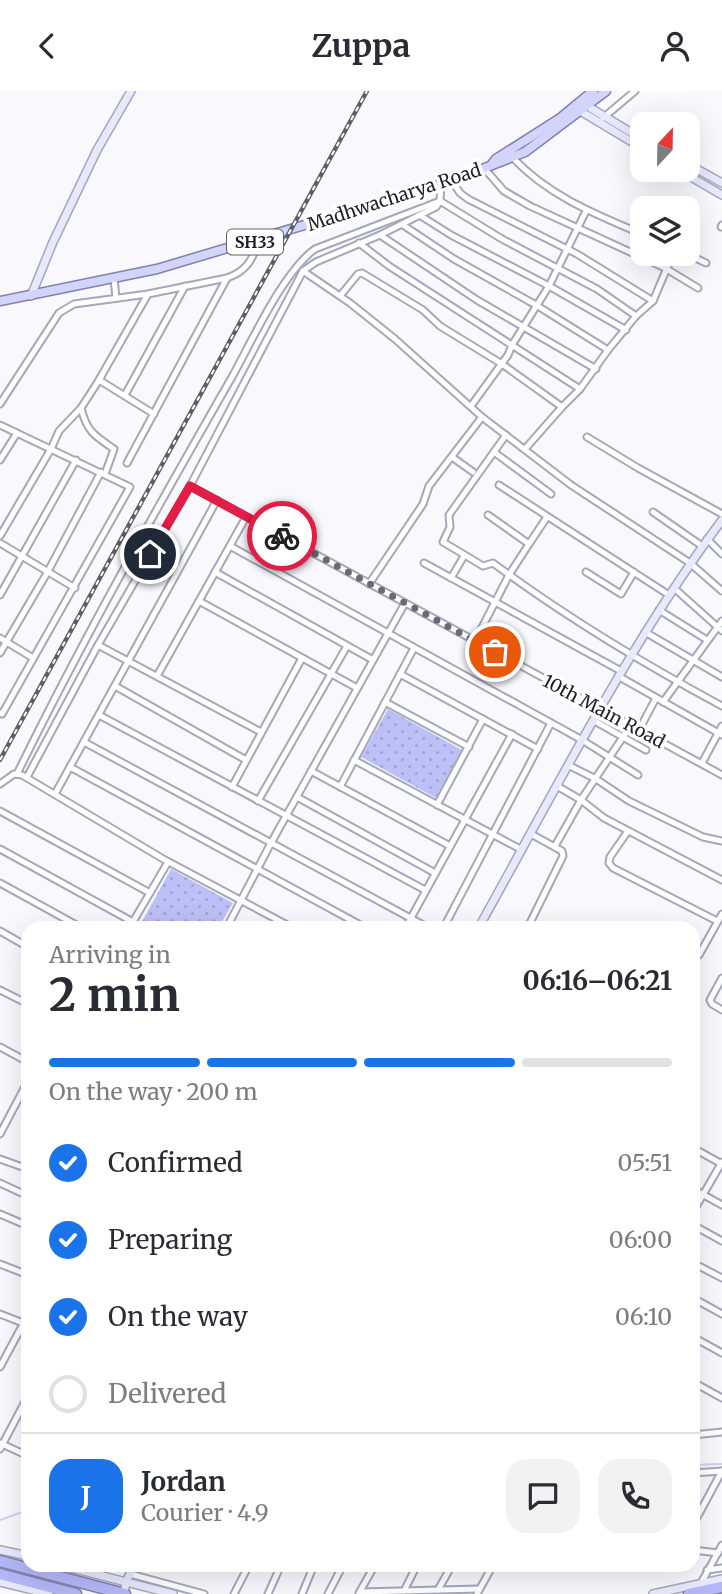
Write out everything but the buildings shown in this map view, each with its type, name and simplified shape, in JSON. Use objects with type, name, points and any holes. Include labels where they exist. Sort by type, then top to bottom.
[{"type":"highway","points":[[0,1561],[21,1567]]},
{"type":"highway","points":[[41,1572],[124,1594]]},
{"type":"highway","points":[[0,1574],[76,1594]]},
{"type":"highway","points":[[689,1594],[700,1588],[722,1587]]},
{"type":"main road","name":"Madhwacharya Road","points":[[0,299],[30,296],[157,269],[453,181],[525,152],[581,107],[593,91]]},
{"type":"main road","name":"Madhwacharya Road","points":[[488,166],[606,91]]},
{"type":"street","points":[[30,296],[97,150],[131,91]]},
{"type":"street","points":[[603,118],[635,91]]},
{"type":"street","points":[[581,107],[630,133]]},
{"type":"street","points":[[581,107],[630,140]]},
{"type":"street","points":[[513,158],[556,194],[586,211],[630,229]]},
{"type":"street","points":[[488,166],[504,191],[530,206],[666,268],[698,288]]},
{"type":"street","points":[[700,171],[722,183]]},
{"type":"street","points":[[453,181],[460,193],[468,199],[610,272],[653,301]]},
{"type":"street","points":[[700,182],[722,195]]},
{"type":"street","points":[[27,778],[98,645],[190,486],[303,271],[316,262],[403,225],[436,207],[440,201],[441,185]]},
{"type":"street","points":[[440,201],[502,239],[597,289],[636,316]]},
{"type":"street","points":[[17,774],[77,655],[294,269],[315,249],[440,201]]},
{"type":"street","points":[[471,406],[502,364],[548,286],[586,211]]},
{"type":"street","points":[[421,216],[626,330]]},
{"type":"street","points":[[403,225],[454,259],[536,305],[608,350]]},
{"type":"street","points":[[380,235],[477,300],[596,369]]},
{"type":"street","points":[[0,404],[59,313],[74,304],[148,293],[239,274],[248,266],[259,240]]},
{"type":"street","points":[[359,243],[389,267],[580,389]]},
{"type":"street","points":[[700,260],[706,263]]},
{"type":"street","points":[[525,449],[580,389],[636,316],[653,301],[666,268]]},
{"type":"street","points":[[303,271],[395,339],[482,417],[572,485],[690,563],[722,591]]},
{"type":"street","points":[[340,296],[358,274],[362,273],[423,310],[440,326],[502,364],[562,407]]},
{"type":"street","points":[[114,278],[116,298]]},
{"type":"street","points":[[127,463],[227,278]]},
{"type":"street","points":[[125,395],[185,286]]},
{"type":"street","points":[[0,535],[59,431],[81,408],[101,377],[148,293]]},
{"type":"street","points":[[101,377],[99,380],[154,414]]},
{"type":"street","points":[[0,653],[103,473],[114,449],[92,434],[85,425],[81,408]]},
{"type":"street","points":[[369,584],[424,504],[429,487],[482,417]]},
{"type":"street","points":[[0,425],[130,487],[75,588],[2,714],[0,713]]},
{"type":"street","points":[[0,460],[17,433]]},
{"type":"street","points":[[506,435],[449,515],[450,527],[442,542],[484,566],[492,563],[630,655],[722,706]]},
{"type":"street","points":[[587,437],[722,515]]},
{"type":"street","points":[[494,452],[551,494]]},
{"type":"street","points":[[452,457],[473,472]]},
{"type":"street","points":[[0,595],[76,460]]},
{"type":"street","points":[[499,485],[668,595]]},
{"type":"street","name":"10th Main Road","points":[[190,486],[722,775]]},
{"type":"street","points":[[55,794],[217,501]]},
{"type":"street","points":[[653,512],[722,554]]},
{"type":"street","points":[[488,515],[529,544]]},
{"type":"street","points":[[157,676],[246,517]]},
{"type":"street","points":[[475,641],[509,575],[547,517]]},
{"type":"street","points":[[482,921],[619,673],[668,595],[722,520]]},
{"type":"street","points":[[0,544],[75,588]]},
{"type":"street","points":[[230,546],[582,740],[638,775]]},
{"type":"street","points":[[452,579],[464,556]]},
{"type":"street","points":[[424,563],[619,673],[656,698],[720,734]]},
{"type":"street","points":[[215,572],[373,660]]},
{"type":"street","points":[[586,572],[621,594],[634,572]]},
{"type":"street","points":[[663,702],[720,626],[674,588]]},
{"type":"street","points":[[199,601],[357,688]]},
{"type":"street","points":[[230,921],[405,603]]},
{"type":"street","points":[[659,610],[707,640]]},
{"type":"street","points":[[645,632],[722,677]]},
{"type":"street","points":[[0,638],[33,657]]},
{"type":"street","points":[[98,645],[261,732]]},
{"type":"street","points":[[258,801],[347,646]]},
{"type":"street","points":[[340,787],[414,647]]},
{"type":"street","points":[[232,787],[302,658]]},
{"type":"street","points":[[400,674],[538,749]]},
{"type":"street","points":[[115,686],[246,760]]},
{"type":"street","points":[[639,730],[656,698]]},
{"type":"street","points":[[385,702],[469,747]]},
{"type":"street","points":[[99,715],[425,890]]},
{"type":"street","points":[[438,805],[483,719]]},
{"type":"street","points":[[593,720],[646,750]]},
{"type":"street","points":[[446,921],[551,723]]},
{"type":"street","points":[[555,846],[581,800],[631,725]]},
{"type":"street","points":[[702,763],[722,726]]},
{"type":"street","points":[[409,921],[512,734]]},
{"type":"street","points":[[84,741],[416,921]]},
{"type":"street","points":[[354,760],[522,850]]},
{"type":"street","points":[[568,765],[596,779],[629,801],[703,837],[722,841]]},
{"type":"street","points":[[70,767],[354,921]]},
{"type":"street","points":[[311,771],[450,846]]},
{"type":"street","points":[[0,784],[14,773],[27,778],[168,862],[279,921]]},
{"type":"street","points":[[556,786],[581,800],[604,818],[722,880]]},
{"type":"street","points":[[297,797],[435,873]]},
{"type":"street","points":[[0,811],[150,893]]},
{"type":"street","points":[[628,831],[610,857],[609,863],[613,868],[718,921]]},
{"type":"street","points":[[531,834],[555,846],[562,851],[563,856],[531,921]]},
{"type":"street","points":[[0,849],[125,921]]},
{"type":"street","points":[[134,921],[168,862]]},
{"type":"street","points":[[0,883],[69,921]]},
{"type":"street","points":[[700,953],[722,914]]},
{"type":"street","points":[[0,931],[21,943]]},
{"type":"street","points":[[722,978],[710,1000],[712,1005],[722,1010]]},
{"type":"street","points":[[0,990],[21,1000]]},
{"type":"street","points":[[0,1047],[21,1058]]},
{"type":"street","points":[[0,1134],[21,1094]]},
{"type":"street","points":[[700,1152],[722,1163],[700,1198]]},
{"type":"street","points":[[0,1159],[21,1166]]},
{"type":"street","points":[[0,1183],[21,1193]]},
{"type":"street","points":[[702,1194],[722,1205]]},
{"type":"street","points":[[0,1214],[21,1223]]},
{"type":"street","points":[[700,1228],[722,1241]]},
{"type":"street","points":[[0,1264],[21,1272]]},
{"type":"street","points":[[700,1266],[722,1278]]},
{"type":"street","points":[[700,1302],[722,1314]]},
{"type":"street","points":[[0,1314],[21,1322]]},
{"type":"street","points":[[0,1367],[21,1332]]},
{"type":"street","points":[[700,1341],[722,1353]]},
{"type":"street","points":[[700,1386],[722,1398]]},
{"type":"street","points":[[21,1409],[1,1446],[21,1453]]},
{"type":"street","points":[[700,1434],[722,1432]]},
{"type":"street","points":[[700,1473],[722,1471]]},
{"type":"street","points":[[700,1512],[722,1471]]},
{"type":"street","points":[[700,1588],[722,1545]]},
{"type":"street","points":[[0,1549],[21,1554]]},
{"type":"street","points":[[700,1551],[718,1553]]},
{"type":"street","points":[[708,1570],[722,1568]]},
{"type":"street","points":[[97,1572],[204,1594]]},
{"type":"street","points":[[124,1594],[131,1572]]},
{"type":"street","points":[[234,1594],[246,1572]]},
{"type":"street","points":[[268,1594],[278,1572]]},
{"type":"street","points":[[302,1594],[311,1572]]},
{"type":"street","points":[[328,1594],[339,1572]]},
{"type":"street","points":[[359,1593],[371,1572]]},
{"type":"street","points":[[404,1591],[414,1572]]},
{"type":"street","points":[[439,1590],[448,1572]]},
{"type":"street","points":[[359,1593],[439,1590],[478,1592],[489,1572]]},
{"type":"street","points":[[128,1578],[173,1594]]},
{"type":"street","points":[[653,1594],[700,1588],[722,1579]]},
{"type":"street","points":[[0,1582],[49,1594]]},
{"type":"shaded area","points":[[388,709],[462,750],[436,798],[361,757]]},
{"type":"shaded area","points":[[171,869],[233,903],[222,921],[142,921]]},
{"type":"waterway","points":[[700,1465],[722,1464]]},
{"type":"waterway","points":[[0,1520],[21,1512]]},
{"type":"railway","points":[[0,760],[367,91]]},
{"type":"way so far","points":[[282,536],[495,652]]},
{"type":"route","points":[[150,554],[190,486],[282,536]]}]
